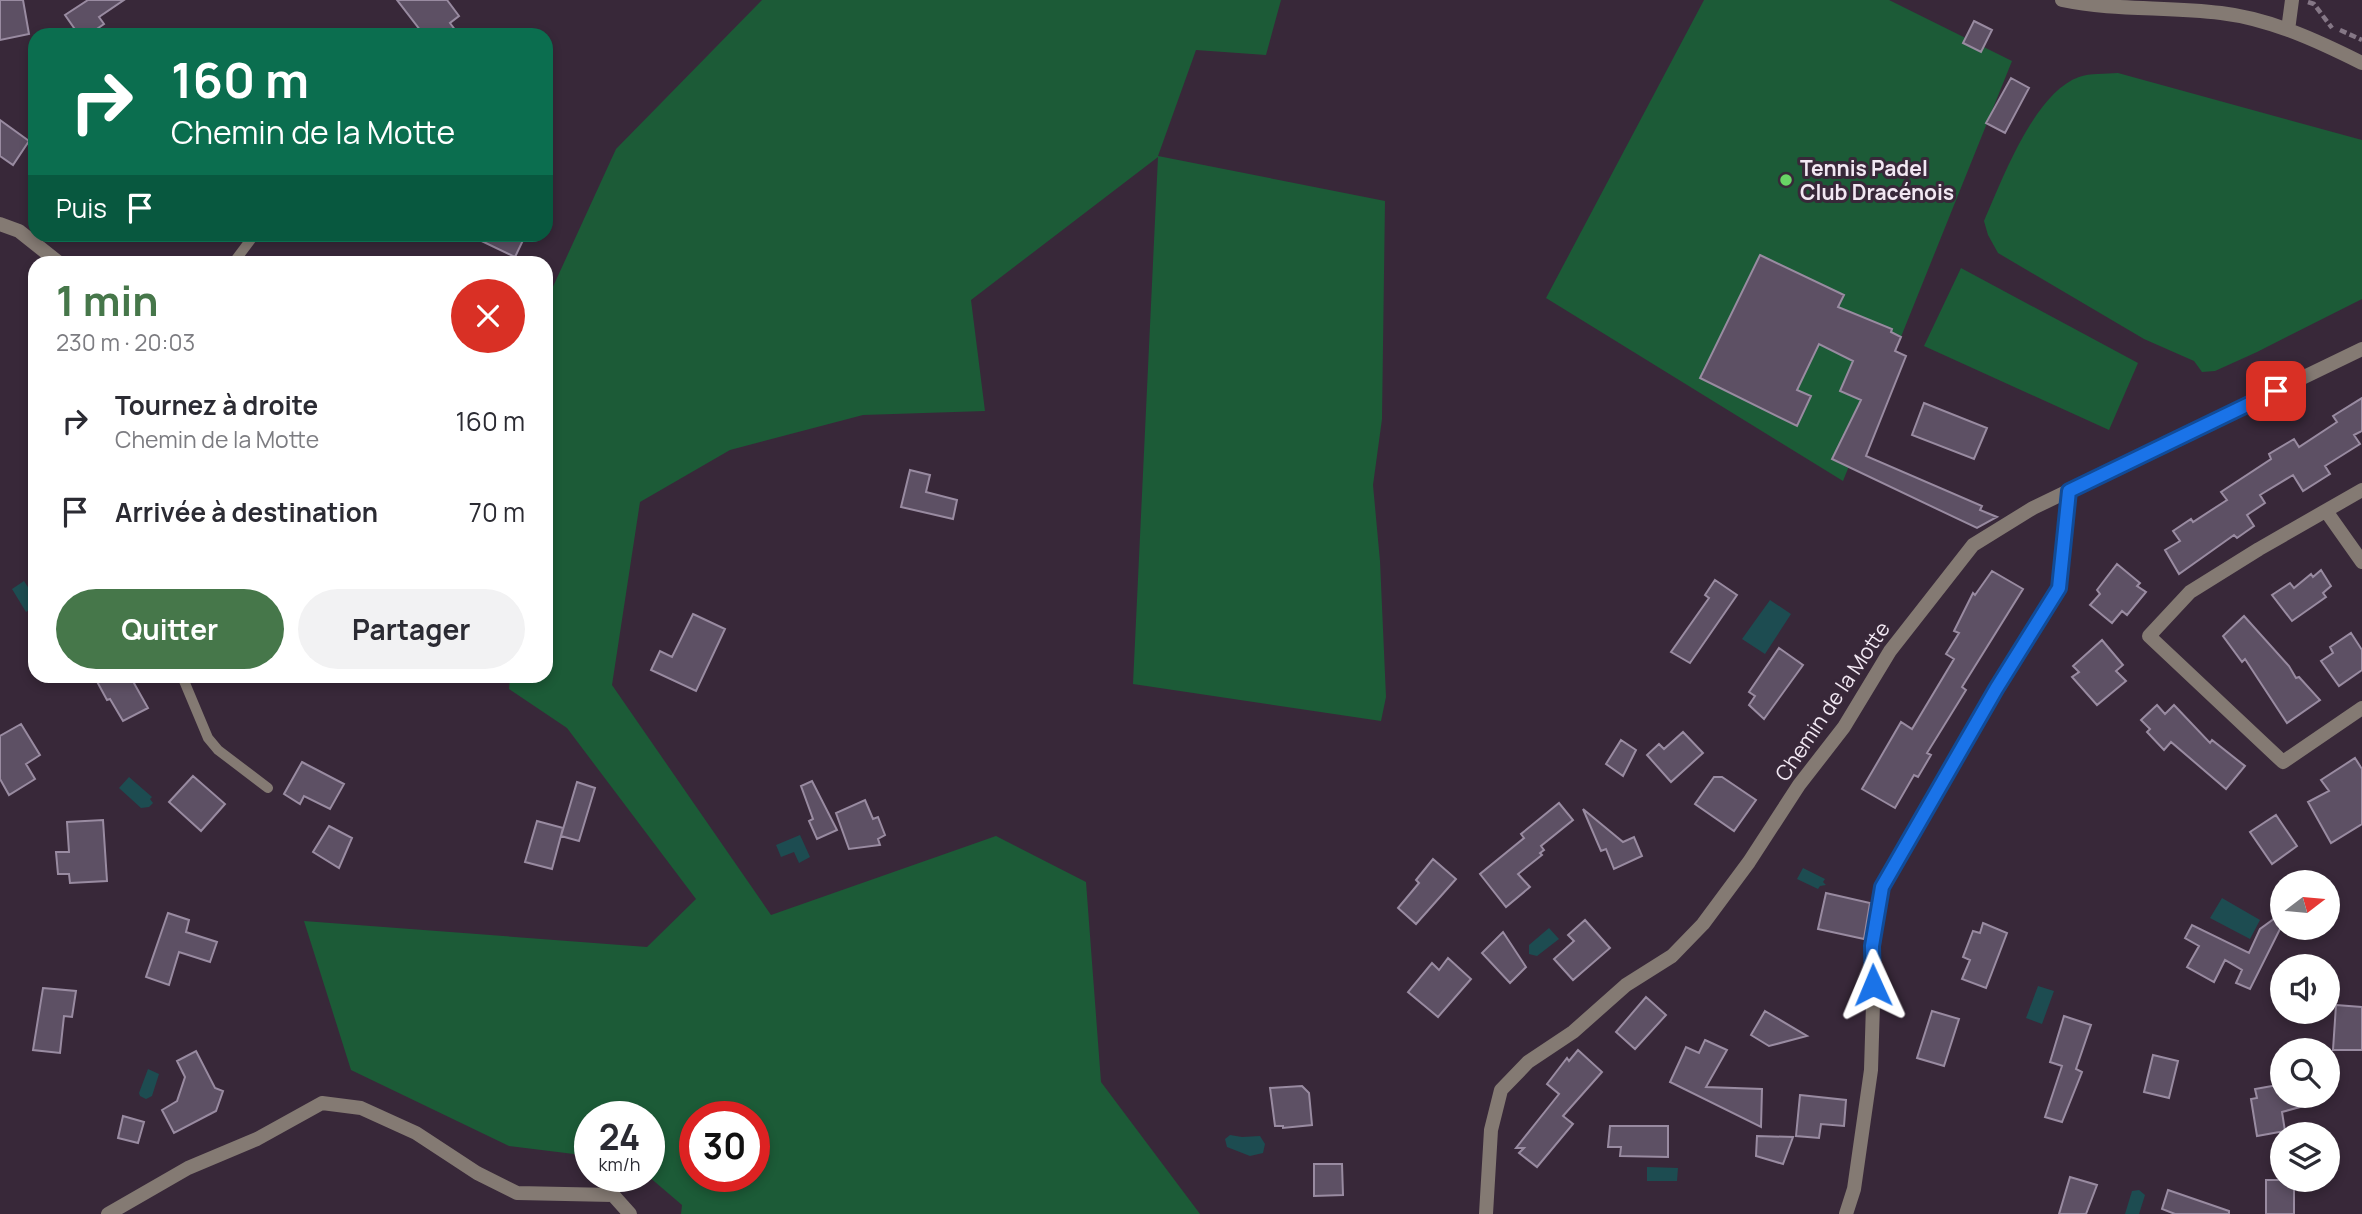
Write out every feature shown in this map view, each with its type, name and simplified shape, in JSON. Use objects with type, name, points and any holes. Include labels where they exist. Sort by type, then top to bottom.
[{"type":"street","points":[[2062,0],[2086,5],[2223,13],[2288,30],[2362,63]]},
{"type":"street","points":[[2288,30],[2299,1]]},
{"type":"street","points":[[0,224],[19,231],[28,238]]},
{"type":"street","points":[[33,242],[50,256]]},
{"type":"street","name":"Chemin de la Motte","points":[[1486,1214],[1491,1130],[1501,1090],[1528,1062],[1573,1032],[1626,985],[1672,956],[1703,924],[1749,862],[1799,785],[1844,727],[1890,651],[1973,545],[2033,508],[2362,349]]},
{"type":"street","points":[[2362,490],[2190,592],[2149,636],[2283,762],[2362,708]]},
{"type":"street","points":[[1846,1214],[1854,1189],[1871,1070],[1872,946],[1882,887],[1996,689],[2059,588],[2069,491]]},
{"type":"street","points":[[2326,511],[2362,562]]},
{"type":"street","points":[[108,1214],[188,1168],[257,1139],[322,1102],[361,1108],[416,1133],[477,1173],[517,1193],[613,1195],[630,1214]]},
{"type":"lane","points":[[185,683],[208,738],[218,750],[268,788]]},
{"type":"path","points":[[2299,1],[2314,4],[2331,27],[2362,40]]},
{"type":"green space","points":[[762,0],[1281,0],[1266,55],[1196,50],[1158,156],[1385,201],[1382,419],[1373,485],[1380,561],[1386,697],[1381,721],[1133,684],[1158,157],[971,300],[985,411],[863,415],[730,450],[640,502],[612,685],[771,915],[996,836],[1086,882],[1101,1082],[1200,1214],[681,1214],[682,1205],[665,1190],[665,1101],[574,1101],[574,1154],[509,1146],[351,1070],[304,921],[647,947],[696,899],[567,728],[509,689],[509,683],[553,683],[553,287],[616,149]]},
{"type":"green space","name":"Tennis Padel Club Dracénois","points":[[1704,0],[1889,0],[2012,61],[1843,481],[1546,298]]},
{"type":"green space","points":[[2118,73],[2362,140],[2362,299],[2257,352],[2215,371],[2202,372],[2194,361],[2144,339],[1998,253],[1984,221],[2010,162],[2034,119],[2063,86],[2079,77]]},
{"type":"green space","points":[[1961,268],[2138,363],[2109,430],[1924,346]]},
{"type":"shaded area","points":[[24,581],[28,587],[28,611],[26,612],[12,589]]},
{"type":"shaded area","points":[[1770,600],[1791,614],[1765,654],[1742,639]]},
{"type":"shaded area","points":[[129,777],[152,797],[150,799],[153,803],[149,807],[141,808],[119,788]]},
{"type":"shaded area","points":[[800,835],[810,857],[799,863],[794,852],[781,857],[776,845]]},
{"type":"shaded area","points":[[1803,868],[1825,879],[1823,882],[1826,885],[1818,889],[1797,879]]},
{"type":"shaded area","points":[[2222,898],[2260,920],[2250,939],[2210,918]]},
{"type":"shaded area","points":[[1549,928],[1559,939],[1537,956],[1529,954],[1529,945]]},
{"type":"shaded area","points":[[2038,986],[2054,991],[2042,1024],[2026,1018]]},
{"type":"shaded area","points":[[148,1069],[159,1074],[152,1096],[146,1099],[139,1093]]},
{"type":"shaded area","points":[[1230,1135],[1260,1136],[1265,1144],[1263,1153],[1250,1156],[1227,1147],[1225,1139]]},
{"type":"shaded area","points":[[1647,1167],[1678,1168],[1677,1181],[1647,1181]]},
{"type":"shaded area","points":[[2139,1190],[2145,1195],[2139,1214],[2125,1214],[2132,1191]]},
{"type":"building","points":[[0,0],[23,0],[28,34],[0,40]]},
{"type":"building","points":[[88,0],[124,0],[99,17],[104,24],[98,28],[74,28],[65,15]]},
{"type":"building","points":[[397,0],[447,0],[459,16],[450,23],[454,28],[419,28]]},
{"type":"building","points":[[1974,21],[1992,30],[1981,52],[1963,43]]},
{"type":"building","points":[[2011,78],[2029,88],[2005,133],[1986,123]]},
{"type":"building","points":[[0,120],[28,142],[13,165],[0,156]]},
{"type":"building","points":[[484,242],[522,242],[515,256]]},
{"type":"building","points":[[1760,255],[1844,295],[1838,307],[1892,329],[1891,332],[1901,337],[1895,351],[1906,356],[1866,456],[1982,506],[1980,510],[1997,517],[1977,528],[1832,459],[1861,400],[1840,391],[1853,361],[1819,344],[1797,390],[1811,396],[1797,426],[1700,378]]},
{"type":"building","points":[[2362,398],[2362,431],[2354,435],[2360,444],[2325,466],[2330,474],[2303,491],[2293,475],[2260,495],[2265,503],[2247,515],[2254,526],[2237,538],[2234,535],[2179,574],[2165,550],[2180,541],[2173,531],[2191,519],[2193,522],[2227,500],[2221,492],[2271,459],[2269,454],[2294,439],[2299,447],[2337,422],[2333,416]]},
{"type":"building","points":[[1924,403],[1987,428],[1974,459],[1912,435]]},
{"type":"building","points":[[910,470],[930,475],[926,492],[957,500],[953,519],[901,507]]},
{"type":"building","points":[[2117,564],[2140,583],[2137,586],[2146,592],[2127,615],[2122,611],[2112,623],[2090,605],[2100,594],[2097,590]]},
{"type":"building","points":[[2321,570],[2331,586],[2323,593],[2326,597],[2292,621],[2272,595],[2290,583],[2294,588],[2311,574],[2313,577]]},
{"type":"building","points":[[1992,571],[2023,589],[1962,687],[1966,690],[1927,753],[1931,755],[1918,777],[1914,775],[1895,808],[1862,789],[1901,722],[1912,729],[1954,659],[1946,654],[1959,633],[1954,631],[1973,593],[1975,595]]},
{"type":"building","points":[[1715,580],[1737,595],[1690,663],[1671,652],[1709,598],[1705,595]]},
{"type":"building","points":[[693,614],[725,629],[696,691],[651,670],[660,651],[672,657]]},
{"type":"building","points":[[2244,616],[2289,666],[2296,678],[2299,677],[2320,700],[2287,723],[2245,659],[2242,662],[2223,636]]},
{"type":"building","points":[[2351,633],[2362,650],[2362,670],[2339,686],[2321,661],[2333,653],[2330,647]]},
{"type":"building","points":[[2102,640],[2123,665],[2116,671],[2126,681],[2097,705],[2072,677],[2079,672],[2073,666]]},
{"type":"building","points":[[1779,648],[1803,665],[1764,719],[1749,705],[1755,696],[1749,692]]},
{"type":"building","points":[[98,683],[134,683],[148,708],[123,721],[110,699],[107,700]]},
{"type":"building","points":[[2157,705],[2165,714],[2174,705],[2210,743],[2212,740],[2245,766],[2226,789],[2171,742],[2164,750],[2147,732],[2150,729],[2141,720]]},
{"type":"building","points":[[21,724],[40,755],[26,764],[35,779],[9,795],[0,779],[0,736]]},
{"type":"building","points":[[1683,732],[1703,753],[1671,782],[1647,755],[1659,744],[1664,749]]},
{"type":"building","points":[[1621,740],[1636,750],[1623,776],[1606,764]]},
{"type":"building","points":[[2355,758],[2362,769],[2362,824],[2331,843],[2308,802],[2329,791],[2321,780]]},
{"type":"building","points":[[302,762],[344,784],[330,809],[304,796],[300,804],[284,794]]},
{"type":"building","points":[[193,776],[225,804],[201,831],[169,802]]},
{"type":"building","points":[[1714,777],[1722,777],[1756,800],[1734,831],[1695,804]]},
{"type":"building","points":[[812,781],[837,830],[817,839],[809,821],[813,819],[801,786]]},
{"type":"building","points":[[577,782],[595,788],[579,841],[561,836]]},
{"type":"building","points":[[865,800],[873,819],[878,817],[885,835],[878,839],[880,845],[849,849],[836,813]]},
{"type":"building","points":[[1559,803],[1573,820],[1541,846],[1544,850],[1540,853],[1542,855],[1518,874],[1530,887],[1506,907],[1480,874],[1524,838],[1521,834]]},
{"type":"building","points":[[1583,809],[1623,842],[1634,837],[1642,856],[1614,869],[1606,849],[1601,851]]},
{"type":"building","points":[[2276,815],[2297,846],[2272,864],[2250,832]]},
{"type":"building","points":[[103,820],[107,881],[70,883],[69,874],[58,874],[56,852],[69,852],[67,822]]},
{"type":"building","points":[[537,821],[563,828],[552,869],[525,862]]},
{"type":"building","points":[[329,826],[352,838],[339,868],[313,852]]},
{"type":"building","points":[[1433,859],[1456,879],[1416,924],[1398,908],[1419,883],[1416,880]]},
{"type":"building","points":[[1826,893],[1870,903],[1864,939],[1818,929]]},
{"type":"building","points":[[168,913],[189,920],[186,932],[217,942],[210,962],[179,952],[169,985],[146,977]]},
{"type":"building","points":[[1585,920],[1610,948],[1573,980],[1554,959],[1574,941],[1568,935]]},
{"type":"building","points":[[2270,922],[2270,940],[2274,940],[2250,989],[2236,983],[2242,970],[2225,960],[2214,982],[2187,967],[2199,946],[2185,938],[2192,925],[2249,953],[2260,929]]},
{"type":"building","points":[[1983,923],[2007,933],[1986,988],[1962,979],[1970,960],[1963,957],[1973,931],[1980,933]]},
{"type":"building","points":[[1503,932],[1526,967],[1510,983],[1482,953]]},
{"type":"building","points":[[1448,958],[1471,979],[1438,1017],[1408,992],[1432,963],[1439,970]]},
{"type":"building","points":[[43,988],[76,991],[72,1017],[64,1016],[60,1053],[33,1050]]},
{"type":"building","points":[[1646,997],[1666,1015],[1635,1049],[1616,1032]]},
{"type":"building","points":[[2340,1005],[2362,1007],[2362,1050],[2340,1050],[2340,1038],[2334,1038],[2335,1024],[2340,1024]]},
{"type":"building","points":[[1765,1011],[1807,1036],[1769,1046],[1751,1035]]},
{"type":"building","points":[[1932,1011],[1959,1019],[1944,1066],[1917,1058]]},
{"type":"building","points":[[2064,1016],[2091,1025],[2076,1069],[2082,1072],[2062,1122],[2045,1117],[2062,1066],[2050,1062]]},
{"type":"building","points":[[1705,1040],[1727,1050],[1706,1087],[1762,1089],[1761,1127],[1670,1082],[1686,1047],[1699,1053]]},
{"type":"building","points":[[1578,1050],[1602,1072],[1563,1116],[1573,1124],[1537,1167],[1519,1153],[1524,1148],[1516,1148],[1559,1094],[1547,1084],[1567,1058],[1569,1061]]},
{"type":"building","points":[[196,1051],[215,1088],[223,1091],[216,1111],[174,1133],[162,1110],[177,1101],[185,1077],[177,1061]]},
{"type":"building","points":[[2153,1055],[2178,1061],[2169,1098],[2144,1092]]},
{"type":"building","points":[[1302,1086],[1309,1093],[1312,1125],[1283,1128],[1275,1126],[1270,1088]]},
{"type":"building","points":[[2270,1086],[2270,1108],[2297,1108],[2282,1112],[2284,1122],[2270,1122],[2270,1134],[2257,1136],[2251,1099],[2257,1098],[2255,1089]]},
{"type":"building","points":[[1800,1095],[1846,1100],[1844,1126],[1821,1124],[1819,1138],[1796,1136]]},
{"type":"building","points":[[123,1116],[144,1122],[138,1143],[118,1138]]},
{"type":"building","points":[[1610,1126],[1668,1126],[1668,1157],[1620,1156],[1621,1147],[1608,1147]]},
{"type":"building","points":[[1757,1136],[1793,1137],[1783,1164],[1756,1156]]},
{"type":"building","points":[[1314,1164],[1342,1164],[1343,1195],[1314,1196]]},
{"type":"building","points":[[2070,1177],[2097,1185],[2086,1214],[2059,1214]]},
{"type":"building","points":[[2266,1180],[2270,1180],[2270,1192],[2294,1192],[2294,1214],[2266,1214]]},
{"type":"building","points":[[2168,1190],[2229,1211],[2229,1214],[2175,1214],[2162,1209]]},
{"type":"place","name":"Tennis Padel Club Dracénois","points":[[1786,180]]},
{"type":"route","points":[[1873,985],[1872,946],[1882,887],[1996,689],[2059,588],[2069,491],[2276,391]]}]
